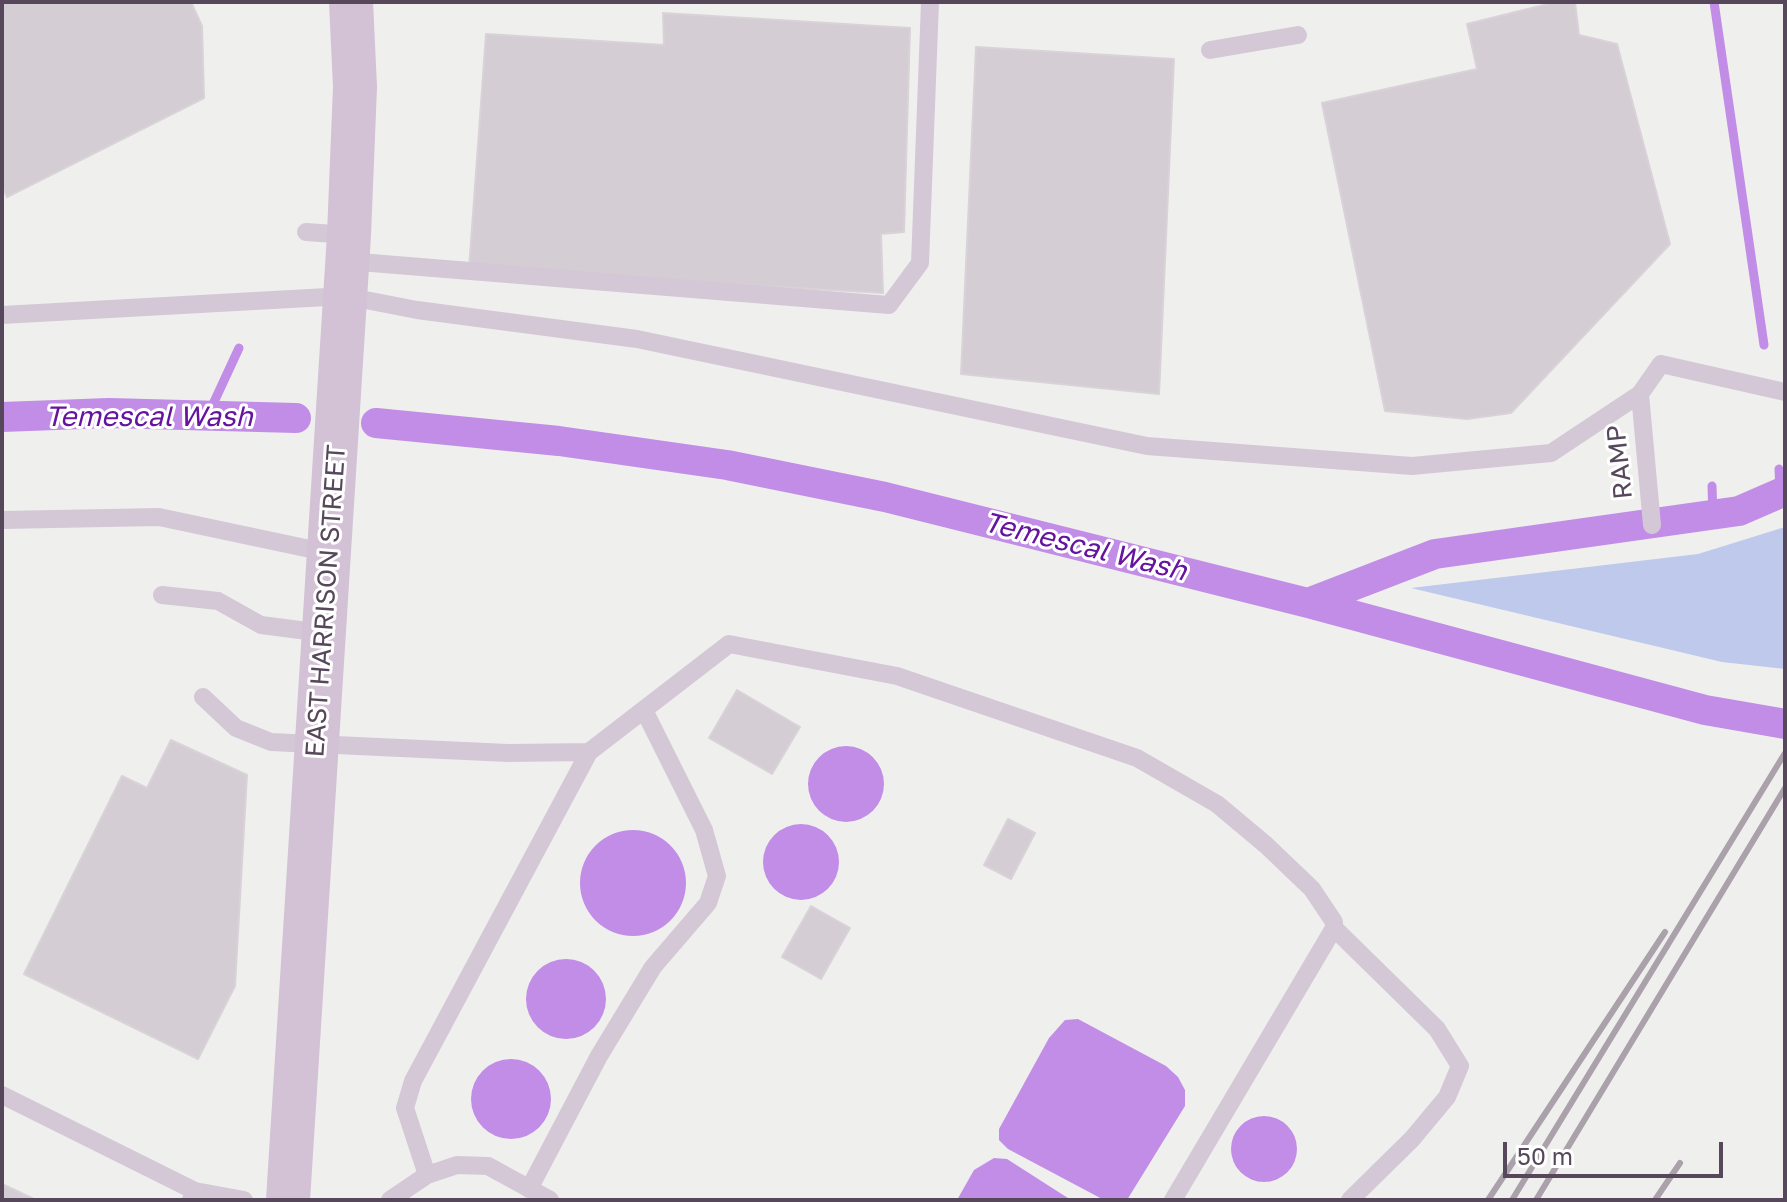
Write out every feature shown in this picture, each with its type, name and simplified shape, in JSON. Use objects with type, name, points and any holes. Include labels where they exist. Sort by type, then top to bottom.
[{"type":"street","name":"EAST HARRISON STREET","points":[[288,1200],[346,280],[355,87],[351,2]]},
{"type":"lane","points":[[2,315],[346,280],[889,305],[920,263],[930,2]]},
{"type":"lane","points":[[1210,50],[1298,35]]},
{"type":"lane","points":[[306,232],[346,280],[417,310],[637,339],[1147,446],[1412,466],[1551,453],[1640,394],[1661,364],[1785,392]]},
{"type":"lane","name":"RAMP","points":[[1640,394],[1652,525]]},
{"type":"lane","points":[[2,520],[159,517],[330,535]]},
{"type":"lane","points":[[162,595],[218,601],[261,625],[323,633]]},
{"type":"lane","points":[[427,1175],[405,1108],[413,1081],[589,752],[729,644],[897,676],[1137,758],[1217,804],[1266,845],[1312,889],[1334,928],[1437,1029],[1460,1066],[1447,1097],[1412,1139],[1350,1200]]},
{"type":"lane","points":[[203,697],[236,728],[271,742],[508,753],[589,752]]},
{"type":"lane","points":[[529,1189],[599,1056],[653,967],[708,903],[717,876],[704,830],[644,710]]},
{"type":"lane","points":[[1173,1200],[1334,928]]},
{"type":"lane","points":[[2,1095],[193,1195],[244,1200]]},
{"type":"lane","points":[[390,1200],[427,1175],[457,1165],[488,1166],[550,1200]]},
{"type":"shaded area","points":[[1785,527],[1785,669],[1722,662],[1411,588],[1698,554]]},
{"type":"shaded area","points":[[846,746],[860,749],[873,757],[881,770],[884,784],[881,798],[873,811],[860,819],[846,822],[832,819],[819,811],[811,798],[808,784],[811,770],[819,757],[832,749]]},
{"type":"shaded area","points":[[801,824],[815,827],[828,835],[836,848],[839,862],[836,876],[828,889],[815,897],[801,900],[787,897],[774,889],[766,876],[763,862],[766,848],[774,835],[787,827]]},
{"type":"shaded area","points":[[633,830],[653,834],[670,846],[682,863],[686,883],[682,903],[670,920],[653,932],[633,936],[613,932],[596,920],[584,903],[580,883],[584,863],[596,846],[613,834]]},
{"type":"shaded area","points":[[566,959],[581,962],[594,971],[603,984],[606,999],[603,1014],[594,1027],[581,1036],[566,1039],[551,1036],[538,1027],[529,1014],[526,999],[529,984],[538,971],[551,962]]},
{"type":"shaded area","points":[[1078,1019],[1166,1066],[1178,1077],[1185,1090],[1185,1106],[1127,1200],[1104,1200],[1008,1149],[999,1140],[999,1129],[1049,1038],[1065,1020]]},
{"type":"shaded area","points":[[511,1059],[526,1062],[539,1071],[548,1084],[551,1099],[548,1114],[539,1127],[526,1136],[511,1139],[496,1136],[483,1127],[474,1114],[471,1099],[474,1084],[483,1071],[496,1062]]},
{"type":"shaded area","points":[[1258,1116],[1270,1116],[1282,1121],[1292,1131],[1297,1149],[1295,1162],[1282,1177],[1270,1182],[1258,1182],[1246,1177],[1236,1167],[1231,1155],[1231,1143],[1236,1131],[1246,1121]]},
{"type":"shaded area","points":[[994,1158],[1007,1159],[1071,1200],[957,1200],[974,1170]]},
{"type":"building","points":[[2,2],[191,2],[202,26],[204,98],[7,197],[2,186]]},
{"type":"building","points":[[1556,2],[1575,2],[1579,35],[1617,44],[1670,244],[1511,413],[1467,419],[1385,411],[1322,103],[1477,69],[1467,24]]},
{"type":"building","points":[[663,13],[910,28],[904,232],[881,234],[883,293],[469,269],[486,34],[664,45]]},
{"type":"building","points":[[976,47],[1174,59],[1159,394],[961,374]]},
{"type":"building","points":[[737,690],[800,727],[772,774],[709,738]]},
{"type":"building","points":[[171,740],[247,775],[235,986],[198,1059],[24,974],[122,776],[147,788]]},
{"type":"building","points":[[1008,819],[1035,833],[1011,879],[984,865]]},
{"type":"building","points":[[811,906],[850,928],[821,979],[782,957]]},
{"type":"building","points":[[2,1184],[36,1200],[2,1200]]},
{"type":"waterway","points":[[1714,2],[1764,345]]},
{"type":"waterway","points":[[208,415],[239,348]]},
{"type":"waterway","name":"Temescal Wash","points":[[2,417],[109,413],[296,418]]},
{"type":"waterway","name":"Temescal Wash","points":[[376,423],[559,441],[727,465],[885,497],[1308,603],[1705,710],[1785,724]]},
{"type":"waterway","points":[[1779,469],[1780,493]]},
{"type":"waterway","points":[[1712,486],[1713,516]]},
{"type":"waterway","points":[[1308,603],[1435,554],[1739,511],[1785,491]]},
{"type":"railway","points":[[1512,1200],[1785,753]]},
{"type":"railway","points":[[1536,1200],[1785,788]]},
{"type":"railway","points":[[1488,1200],[1665,932]]},
{"type":"railway","points":[[1655,1200],[1680,1163]]}]
